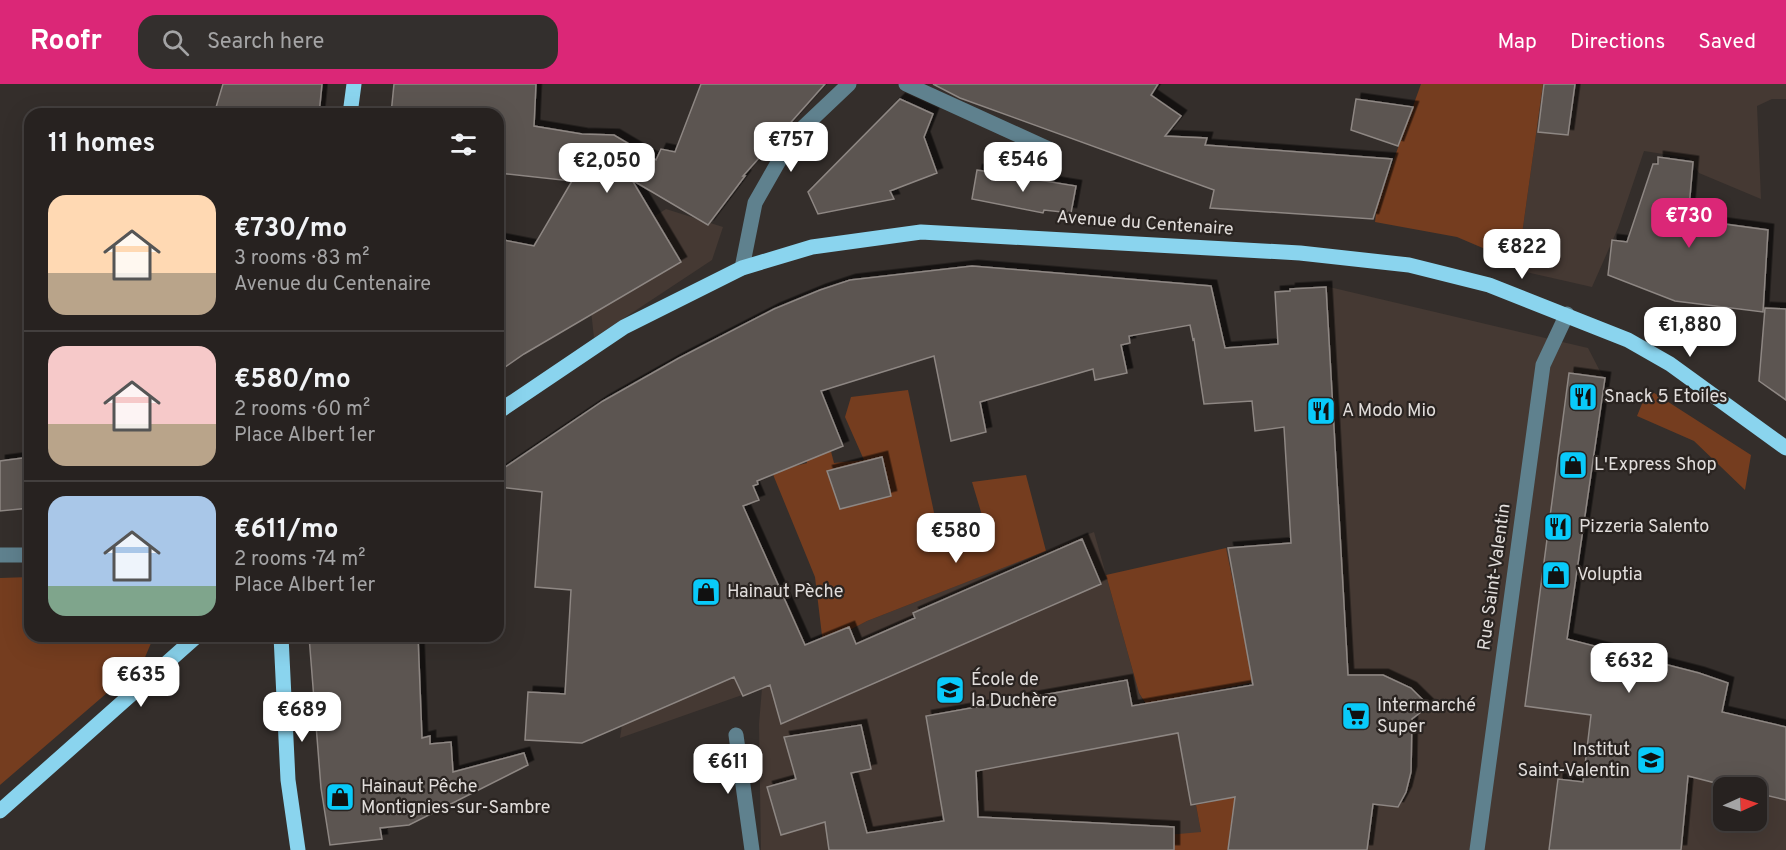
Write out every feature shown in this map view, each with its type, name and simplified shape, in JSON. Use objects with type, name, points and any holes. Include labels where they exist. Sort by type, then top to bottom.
[{"type":"main road","points":[[351,108],[354,84]]},
{"type":"main road","name":"Avenue du Centenaire","points":[[504,408],[624,327],[742,268],[812,247],[921,232],[1300,253],[1409,265],[1489,285],[1628,340],[1670,364],[1786,448]]},
{"type":"main road","points":[[0,811],[190,642]]},
{"type":"main road","points":[[281,642],[288,780],[298,850]]},
{"type":"street","points":[[742,268],[755,203],[792,138],[849,84]]},
{"type":"street","points":[[906,84],[1049,149]]},
{"type":"street","name":"Rue Saint-Valentin","points":[[1478,850],[1544,365],[1568,315]]},
{"type":"street","points":[[0,555],[24,555]]},
{"type":"street","points":[[736,735],[752,850]]},
{"type":"shaded area","points":[[1421,84],[1543,84],[1518,263],[1457,237],[1375,222],[1377,206]]},
{"type":"shaded area","points":[[1543,84],[1786,84],[1786,99],[1772,99],[1757,106],[1761,199],[1699,173],[1689,158],[1644,151],[1618,228],[1592,287],[1526,272],[1518,263]]},
{"type":"shaded area","points":[[666,209],[723,227],[712,260],[594,338],[590,301],[593,255]]},
{"type":"shaded area","points":[[1325,286],[1588,348],[1603,377],[1567,639],[1715,718],[1786,732],[1786,850],[1228,850],[1232,813],[1268,790],[1196,805],[1201,832],[1169,850],[761,850],[759,724],[762,688],[620,738],[622,725],[735,487],[815,662],[818,646],[867,621],[1094,532],[1139,693],[1145,704],[1254,682],[1226,548],[1291,542],[1276,294]]},
{"type":"shaded area","points":[[1648,389],[1751,455],[1745,490],[1694,441],[1637,416]]},
{"type":"shaded area","points":[[908,390],[939,536],[987,532],[972,482],[1026,475],[1046,551],[867,621],[823,644],[815,577],[772,472],[807,463],[800,439],[827,436],[834,463],[864,460],[845,417],[851,397]]},
{"type":"shaded area","points":[[1226,548],[1254,682],[1146,704],[1139,693],[1106,575]]},
{"type":"shaded area","points":[[24,577],[24,642],[151,642],[143,662],[0,785],[0,578]]},
{"type":"shaded area","points":[[1269,790],[1266,818],[1232,814],[1228,850],[1169,850],[1167,835],[1201,832],[1196,805]]},
{"type":"building","points":[[223,84],[322,84],[320,108],[216,108]]},
{"type":"building","points":[[394,84],[536,84],[534,126],[582,134],[614,135],[656,160],[661,149],[675,152],[701,84],[825,84],[743,176],[745,176],[708,225],[632,180],[681,262],[504,368],[504,240],[534,246],[572,181],[504,174],[504,108],[392,108]]},
{"type":"building","points":[[933,84],[1158,84],[1151,95],[1181,116],[1165,136],[1207,138],[1205,145],[1392,159],[1373,219],[1210,208],[1214,190],[960,98]]},
{"type":"building","points":[[1544,84],[1575,84],[1568,135],[1538,132]]},
{"type":"building","points":[[900,99],[933,114],[924,137],[937,173],[890,191],[894,199],[818,214],[808,192]]},
{"type":"building","points":[[1356,99],[1413,107],[1398,146],[1351,130]]},
{"type":"building","points":[[1658,157],[1693,162],[1688,219],[1768,230],[1763,312],[1675,301],[1608,275],[1612,240],[1627,242],[1653,164],[1658,164]]},
{"type":"building","points":[[977,170],[1076,186],[1071,213],[1044,210],[1043,213],[972,199]]},
{"type":"building","points":[[972,266],[1211,286],[1225,348],[1278,344],[1275,292],[1326,287],[1348,675],[1383,675],[1411,688],[1429,706],[1412,719],[1411,772],[1406,792],[1398,807],[1373,804],[1367,850],[1228,850],[1235,797],[1191,805],[1178,733],[976,771],[978,817],[1174,827],[1174,850],[829,850],[825,822],[781,835],[767,787],[796,779],[784,737],[861,725],[871,769],[851,773],[867,833],[944,821],[926,716],[1127,680],[1132,706],[1253,685],[1228,548],[1291,543],[1284,427],[1255,431],[1252,401],[1204,404],[1190,325],[1129,336],[1130,343],[1121,345],[1127,373],[1095,380],[1093,369],[980,402],[986,432],[951,441],[934,356],[821,391],[843,446],[757,481],[758,484],[753,486],[759,500],[743,506],[805,645],[849,627],[856,644],[915,618],[913,613],[1082,539],[1101,584],[781,724],[770,685],[743,696],[734,677],[582,743],[525,740],[528,692],[565,694],[571,590],[535,587],[542,492],[504,488],[504,468],[603,401],[679,358],[774,309],[850,280]]},
{"type":"building","points":[[1765,308],[1786,309],[1786,400],[1759,381]]},
{"type":"building","name":"Institut Saint-Valentin","points":[[1569,373],[1605,378],[1567,639],[1699,673],[1728,683],[1722,712],[1786,727],[1786,800],[1767,796],[1767,777],[1713,777],[1713,782],[1688,776],[1681,850],[1549,850],[1558,779],[1583,782],[1591,715],[1525,706]]},
{"type":"building","points":[[882,457],[891,496],[840,509],[827,471]]},
{"type":"building","points":[[24,458],[24,509],[0,511],[0,461]]},
{"type":"building","points":[[309,642],[418,642],[422,738],[430,736],[430,744],[451,742],[453,772],[524,753],[528,765],[409,825],[380,828],[382,839],[330,845],[321,788]]},
{"type":"place","name":"Snack 5 Etoiles","points":[[1583,397]]},
{"type":"place","name":"A Modo Mio","points":[[1321,411]]},
{"type":"place","name":"L'Express Shop","points":[[1573,465]]},
{"type":"place","name":"Pizzeria Salento","points":[[1558,527]]},
{"type":"place","name":"Voluptia","points":[[1556,575]]},
{"type":"place","name":"Hainaut Pèche","points":[[706,592]]},
{"type":"place","name":"École de la Duchère","points":[[950,690]]},
{"type":"place","name":"Intermarché Super","points":[[1356,716]]},
{"type":"place","name":"Institut Saint-Valentin","points":[[1651,760]]},
{"type":"place","name":"Hainaut Pêche Montignies-sur-Sambre","points":[[340,797]]}]
